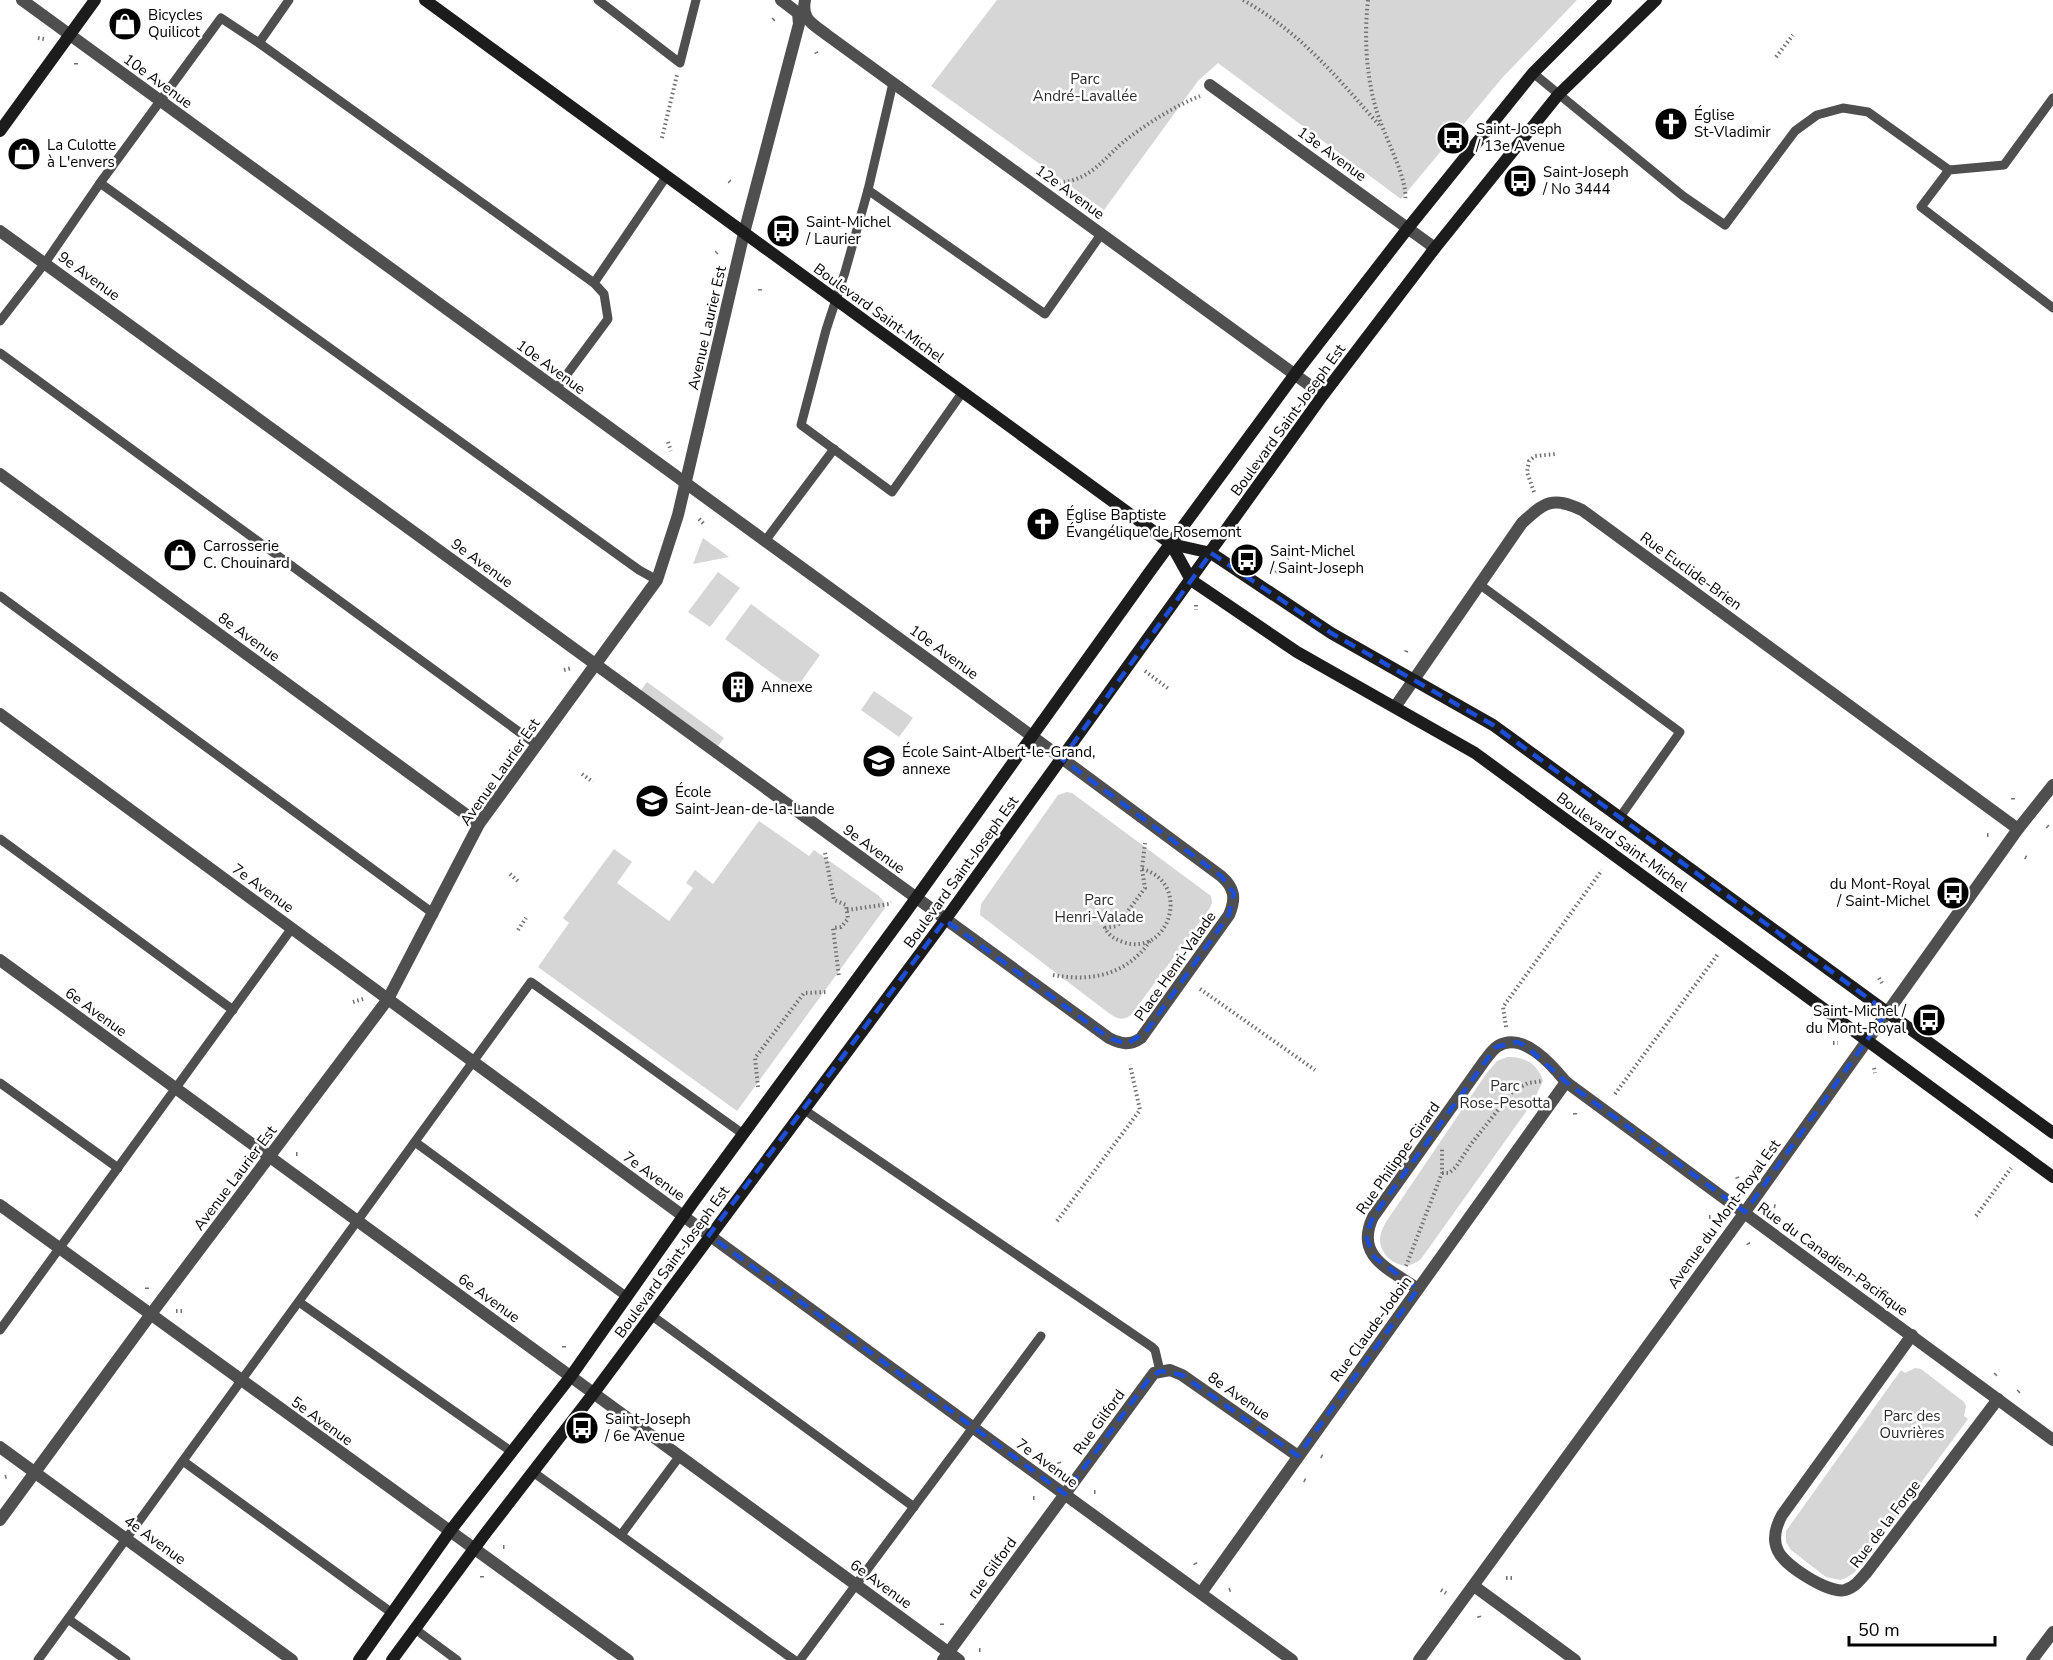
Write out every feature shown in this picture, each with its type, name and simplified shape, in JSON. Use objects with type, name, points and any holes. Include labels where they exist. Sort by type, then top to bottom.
[{"type":"main road","points":[[0,131],[95,0]]},
{"type":"main road","name":"Boulevard Saint-Michel","points":[[425,0],[1171,544],[1210,553],[1331,633],[1493,725],[2053,1133]]},
{"type":"main road","name":"Boulevard Saint-Joseph Est","points":[[359,1660],[450,1531],[571,1376],[683,1216],[1295,374],[1408,228],[1533,73],[1606,0]]},
{"type":"main road","name":"Boulevard Saint-Joseph Est","points":[[392,1660],[945,920],[1323,395],[1435,248],[1558,95],[1656,0]]},
{"type":"main road","name":"Boulevard Saint-Michel","points":[[1171,544],[1191,580],[1297,652],[1475,753],[2053,1177]]},
{"type":"street","name":"10e Avenue","points":[[21,0],[1062,759]]},
{"type":"street","name":"12e Avenue","points":[[781,0],[796,11],[802,9],[808,20],[893,83],[1323,395]]},
{"type":"street","name":"Avenue Laurier Est","points":[[0,1520],[151,1314],[388,999],[479,824],[657,580],[678,515],[744,233],[802,9]]},
{"type":"street","name":"13e Avenue","points":[[1210,85],[1435,248]]},
{"type":"street","name":"9e Avenue","points":[[0,231],[945,920]]},
{"type":"street","name":"8e Avenue","points":[[0,474],[479,824]]},
{"type":"street","name":"Rue Euclide-Brien","points":[[1395,707],[1522,523],[1543,504],[1556,502],[1568,504],[1582,510],[2018,829]]},
{"type":"street","name":"7e Avenue","points":[[0,714],[1292,1660]]},
{"type":"street","name":"Place Henri-Valade","points":[[945,920],[1109,1038],[1118,1043],[1127,1044],[1135,1042],[1146,1032],[1229,915],[1234,893],[1229,883],[1221,876],[1062,759]]},
{"type":"street","name":"Avenue du Mont-Royal Est","points":[[1419,1660],[2018,829],[2053,785]]},
{"type":"street","name":"6e Avenue","points":[[0,960],[856,1585],[945,1656],[959,1660]]},
{"type":"street","name":"Rue Philippe-Girard","points":[[1418,1290],[1374,1257],[1368,1247],[1366,1236],[1368,1227],[1380,1207],[1496,1047],[1506,1042],[1517,1042],[1550,1063],[1566,1082]]},
{"type":"street","name":"Rue du Canadien-Pacifique","points":[[1566,1082],[2053,1440]]},
{"type":"street","name":"Rue Claude-Jodoin","points":[[1200,1593],[1566,1082]]},
{"type":"street","name":"5e Avenue","points":[[0,1205],[628,1660]]},
{"type":"street","name":"Rue de la Forge","points":[[1912,1335],[1782,1515],[1776,1526],[1775,1539],[1777,1550],[1784,1560],[1823,1587],[1834,1590],[1852,1587],[1867,1572],[1998,1399]]},
{"type":"street","name":"8e Avenue","points":[[1160,1371],[1170,1370],[1182,1374],[1298,1456]]},
{"type":"street","name":"Rue Gilford","points":[[1065,1494],[1149,1379],[1154,1373],[1160,1371]]},
{"type":"street","name":"4e Avenue","points":[[0,1447],[292,1660]]},
{"type":"street","name":"rue Gilford","points":[[945,1656],[1065,1494]]},
{"type":"street","points":[[1474,1586],[1575,1660]]},
{"type":"street","points":[[2032,1660],[2053,1632]]},
{"type":"lane","points":[[259,43],[289,0]]},
{"type":"lane","points":[[598,0],[681,63],[696,0]]},
{"type":"lane","points":[[0,321],[45,263],[159,100],[220,18],[259,43],[594,283],[604,294],[608,319],[556,389]]},
{"type":"lane","points":[[1533,73],[1683,196],[1725,225],[1795,131],[1816,115],[1843,108],[1868,112],[1949,170],[2004,165],[2053,98]]},
{"type":"lane","points":[[893,83],[868,190],[826,330],[801,425],[892,492],[962,393]]},
{"type":"lane","points":[[1949,170],[1921,207],[2053,308]]},
{"type":"lane","points":[[594,283],[666,177]]},
{"type":"lane","points":[[100,183],[639,570],[657,580]]},
{"type":"lane","points":[[868,190],[1045,314],[1101,233]]},
{"type":"lane","points":[[0,353],[537,745]]},
{"type":"lane","points":[[765,541],[834,449]]},
{"type":"lane","points":[[1479,584],[1680,732],[1620,817]]},
{"type":"lane","points":[[0,596],[434,914]]},
{"type":"lane","points":[[0,839],[233,1010]]},
{"type":"lane","points":[[0,1329],[292,928]]},
{"type":"lane","points":[[38,1660],[531,982],[743,1134]]},
{"type":"lane","points":[[0,1083],[118,1168]]},
{"type":"lane","points":[[803,1110],[1152,1347],[1155,1350],[1160,1371]]},
{"type":"lane","points":[[415,1142],[627,1297]]},
{"type":"lane","points":[[298,1302],[512,1452]]},
{"type":"lane","points":[[651,1315],[914,1507]]},
{"type":"lane","points":[[800,1660],[1041,1336]]},
{"type":"lane","points":[[621,1535],[679,1457]]},
{"type":"lane","points":[[183,1461],[392,1613]]},
{"type":"lane","points":[[533,1472],[794,1660]]},
{"type":"lane","points":[[68,1619],[126,1660]]},
{"type":"lane","points":[[415,1629],[458,1660]]},
{"type":"path","points":[[1243,0],[1285,27],[1308,46],[1382,128]]},
{"type":"path","points":[[1368,0],[1366,45],[1371,88],[1382,128],[1404,183],[1405,200]]},
{"type":"path","points":[[1776,57],[1793,35]]},
{"type":"path","points":[[662,138],[681,63]]},
{"type":"path","points":[[1059,183],[1082,178],[1110,157],[1129,137],[1167,111],[1200,96]]},
{"type":"path","points":[[668,442],[671,451]]},
{"type":"path","points":[[1534,492],[1527,472],[1529,461],[1535,456],[1556,454]]},
{"type":"path","points":[[699,519],[704,524]]},
{"type":"path","points":[[1276,573],[1290,555]]},
{"type":"path","points":[[564,670],[572,668]]},
{"type":"path","points":[[1145,671],[1170,690]]},
{"type":"path","points":[[582,774],[593,783]]},
{"type":"path","points":[[1145,843],[1142,869],[1145,888],[1117,926],[1105,928],[1114,938],[1128,943],[1142,943],[1152,939]]},
{"type":"path","points":[[825,853],[834,900],[846,906],[847,910],[848,919],[841,927],[833,928],[839,977]]},
{"type":"path","points":[[1053,975],[1073,979],[1091,978],[1104,974],[1131,961],[1161,932],[1171,910],[1171,899],[1159,878],[1142,869]]},
{"type":"path","points":[[1506,1027],[1503,1007],[1602,870]]},
{"type":"path","points":[[510,874],[520,883]]},
{"type":"path","points":[[847,910],[891,902]]},
{"type":"path","points":[[518,930],[526,918]]},
{"type":"path","points":[[1615,1094],[1718,954]]},
{"type":"path","points":[[1879,978],[1882,983]]},
{"type":"path","points":[[1200,989],[1315,1070]]},
{"type":"path","points":[[758,1088],[755,1058],[804,993],[828,992]]},
{"type":"path","points":[[353,1002],[363,999]]},
{"type":"path","points":[[1057,1221],[1140,1110],[1130,1065]]},
{"type":"path","points":[[1442,1173],[1449,1173],[1456,1167],[1482,1128],[1512,1091],[1528,1083],[1543,1081]]},
{"type":"path","points":[[1406,1266],[1442,1173],[1442,1138]]},
{"type":"path","points":[[1976,1216],[2011,1168]]},
{"type":"path","points":[[176,1311],[183,1311]]},
{"type":"path","points":[[1506,1578],[1512,1578]]},
{"type":"path","points":[[1441,1590],[1446,1593]]},
{"type":"highlighted area","points":[[1211,553],[1331,633],[1493,725],[1887,1012],[1745,1212],[1566,1082],[1526,1046],[1517,1042],[1496,1047],[1373,1217],[1366,1236],[1374,1257],[1418,1289],[1298,1456],[1182,1375],[1160,1371],[1149,1379],[1065,1494],[709,1235],[945,920],[1109,1038],[1127,1044],[1146,1032],[1229,915],[1234,893],[1221,876],[1062,759]]},
{"type":"green space","name":"Parc André-Lavallée","points":[[997,0],[1577,0],[1503,77],[1401,199],[1218,63],[1198,81],[1104,210],[931,86]]},
{"type":"green space","points":[[703,538],[729,557],[693,564]]},
{"type":"green space","points":[[718,572],[740,588],[710,627],[688,612]]},
{"type":"green space","points":[[751,604],[820,655],[795,690],[725,639]]},
{"type":"green space","points":[[647,682],[724,738],[715,750],[638,694]]},
{"type":"green space","points":[[874,691],[913,718],[899,737],[861,710]]},
{"type":"green space","name":"Parc Henri-Valade","points":[[1072,793],[1211,896],[1210,908],[1131,1015],[1123,1019],[1110,1014],[980,915],[981,904],[1058,795]]},
{"type":"green space","points":[[759,821],[809,856],[814,850],[879,896],[885,908],[737,1111],[538,967],[569,923],[563,918],[614,849],[632,862],[617,883],[669,921],[693,888],[686,883],[695,870],[713,884]]},
{"type":"green space","name":"Parc Rose-Pesotta","points":[[1507,1057],[1530,1062],[1541,1075],[1543,1081],[1533,1102],[1421,1259],[1408,1265],[1395,1263],[1389,1259],[1381,1247],[1380,1237],[1385,1224],[1486,1074],[1497,1061]]},
{"type":"green space","name":"Parc des Ouvrières","points":[[1915,1368],[1921,1369],[1964,1402],[1966,1406],[1964,1416],[1968,1419],[1855,1572],[1840,1580],[1826,1577],[1791,1550],[1786,1542],[1786,1531],[1901,1370],[1905,1373]]},
{"type":"place","name":"Bicycles Quilicot","points":[[125,24]]},
{"type":"place","name":"Église St-Vladimir","points":[[1671,124]]},
{"type":"place","name":"Saint-Joseph / 13e Avenue","points":[[1453,138]]},
{"type":"place","name":"La Culotte à L'envers","points":[[24,154]]},
{"type":"place","name":"Saint-Joseph / No 3444","points":[[1520,181]]},
{"type":"place","name":"Saint-Michel / Laurier","points":[[783,231]]},
{"type":"place","name":"Église Baptiste Évangélique de Rosemont","points":[[1043,524]]},
{"type":"place","name":"Carrosserie C. Chouinard","points":[[180,555]]},
{"type":"place","name":"Saint-Michel / Saint-Joseph","points":[[1247,560]]},
{"type":"place","name":"Annexe","points":[[738,687]]},
{"type":"place","name":"École Saint-Albert-le-Grand, annexe","points":[[879,761]]},
{"type":"place","name":"École Saint-Jean-de-la-Lande","points":[[652,801]]},
{"type":"place","name":"du Mont-Royal / Saint-Michel","points":[[1953,893]]},
{"type":"place","name":"Saint-Michel / du Mont-Royal","points":[[1929,1020]]},
{"type":"place","name":"Saint-Joseph / 6e Avenue","points":[[582,1428]]}]
